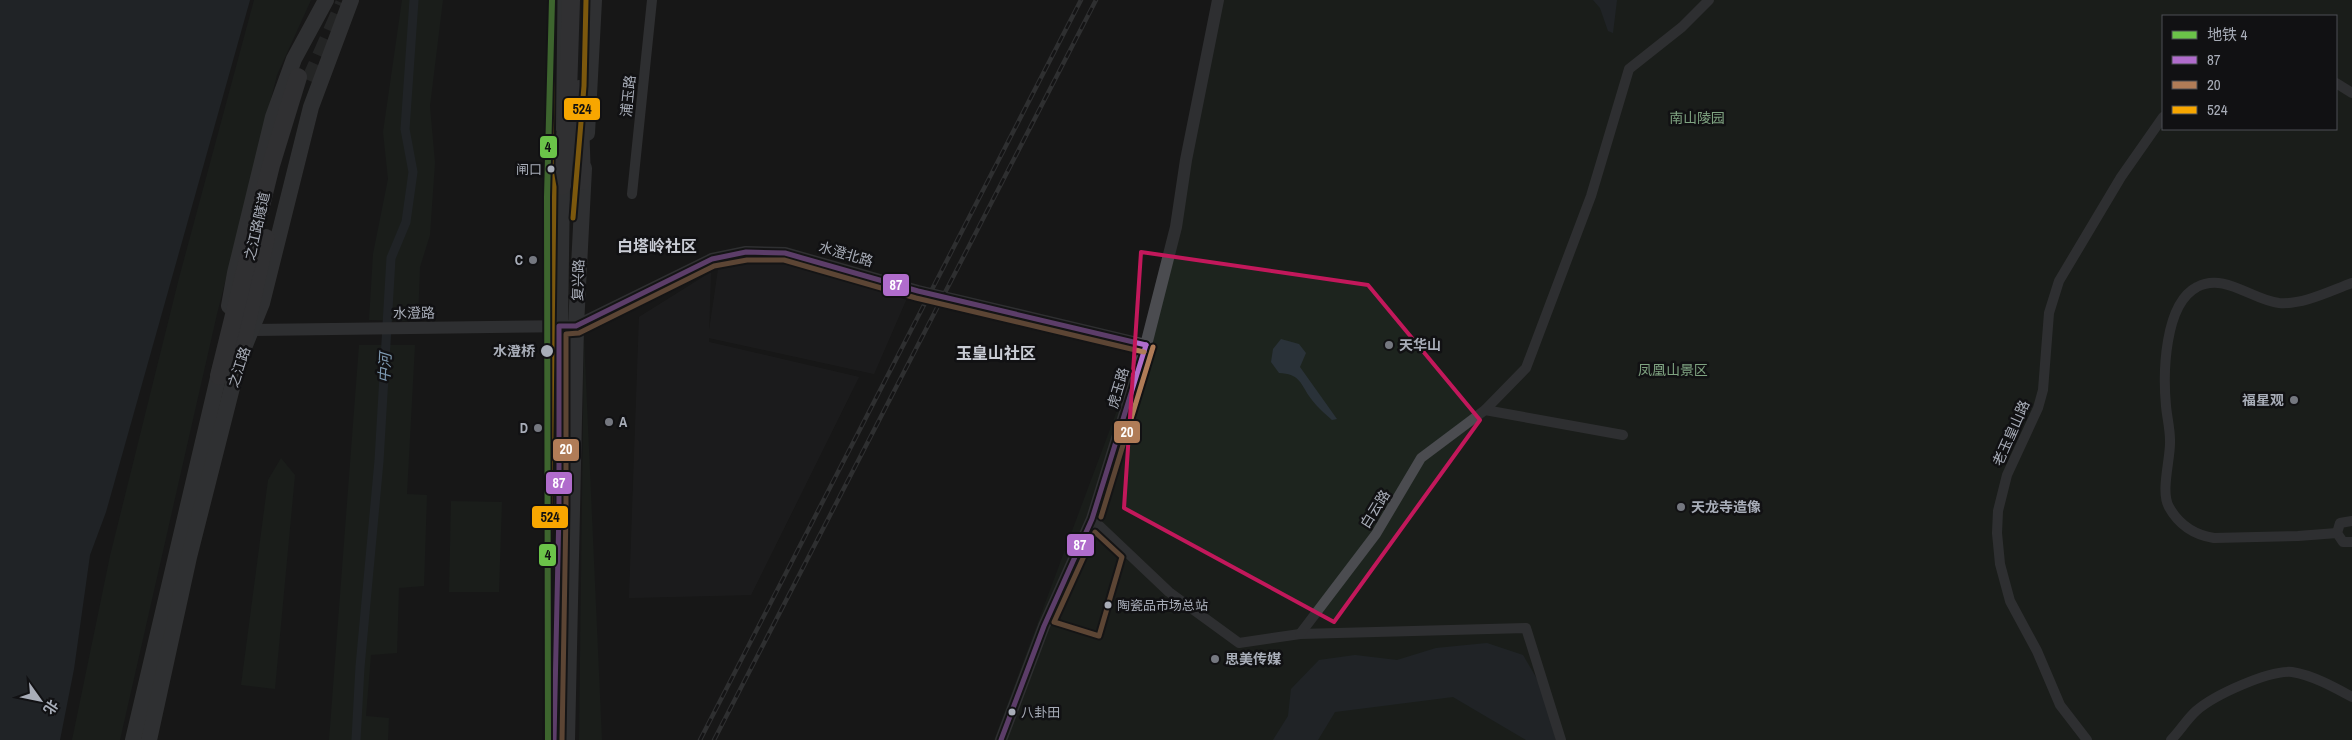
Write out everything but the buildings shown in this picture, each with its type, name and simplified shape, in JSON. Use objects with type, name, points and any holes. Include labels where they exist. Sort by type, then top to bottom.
[{"type":"highway","points":[[562,186],[571,0]]},
{"type":"highway","points":[[581,0],[579,96],[582,181]]},
{"type":"highway","name":"之江路隧道","points":[[219,376],[271,165],[304,79],[282,165],[239,360]]},
{"type":"main road","name":"之江路","points":[[133,740],[219,376],[235,273],[272,117],[294,58],[326,0]]},
{"type":"main road","name":"之江路","points":[[149,740],[189,557],[239,360],[253,330],[269,279],[301,140],[351,0]]},
{"type":"main road","name":"复兴路","points":[[554,740],[559,499],[559,326],[562,186],[558,170],[561,0]]},
{"type":"main road","name":"复兴路","points":[[568,740],[576,326],[582,181],[591,86],[594,0]]},
{"type":"street","name":"浦玉路","points":[[632,194],[652,0]]},
{"type":"street","name":"虎玉路","points":[[1002,740],[1044,626],[1092,519],[1146,345],[1176,227],[1186,160],[1218,0]]},
{"type":"street","name":"白云路","points":[[1300,634],[1376,534],[1421,458],[1485,410],[1526,368],[1591,196],[1629,69],[1682,27],[1709,0]]},
{"type":"street","points":[[2337,84],[2352,93]]},
{"type":"street","name":"老玉皇山路","points":[[2087,740],[2060,705],[2036,651],[2010,601],[2000,564],[1996,533],[1998,511],[2007,475],[2040,399],[2049,313],[2059,281],[2121,177],[2162,118]]},
{"type":"street","name":"水澄北路","points":[[576,326],[712,259],[746,252],[764,251],[785,252],[918,291],[1146,345]]},
{"type":"street","points":[[2337,533],[2214,538],[2201,536],[2188,530],[2168,506],[2166,487],[2170,440],[2165,385],[2169,340],[2175,313],[2182,298],[2196,287],[2210,281],[2232,286],[2264,300],[2281,303],[2301,300],[2352,283]]},
{"type":"street","name":"水澄路","points":[[253,330],[576,326]]},
{"type":"street","points":[[1485,410],[1622,435]]},
{"type":"street","points":[[1092,519],[1169,592],[1239,643],[1300,634],[1526,628],[1561,740]]},
{"type":"street","points":[[2337,533],[2340,523],[2352,521]]},
{"type":"street","points":[[2337,533],[2343,542],[2352,542]]},
{"type":"street","points":[[2171,740],[2196,711],[2222,693],[2284,672],[2293,672],[2323,683],[2352,697]]},
{"type":"highlighted area","points":[[1141,252],[1368,285],[1480,420],[1334,622],[1124,508]]},
{"type":"shaded area","points":[[0,0],[250,0],[106,512],[90,555],[74,669],[60,740],[0,740]]},
{"type":"shaded area","points":[[1593,0],[1617,0],[1613,33],[1608,31],[1600,8]]},
{"type":"shaded area","points":[[769,259],[907,298],[874,374],[709,338],[709,342],[859,377],[751,595],[629,598],[639,317],[711,272],[709,331],[719,263]]},
{"type":"shaded area","points":[[1281,339],[1299,344],[1306,353],[1300,367],[1337,419],[1332,420],[1320,409],[1295,377],[1279,373],[1271,362],[1273,349]]},
{"type":"shaded area","points":[[1487,643],[1523,655],[1540,684],[1556,740],[1526,740],[1453,697],[1335,712],[1318,740],[1273,740],[1288,716],[1291,689],[1319,660],[1355,655],[1397,660],[1436,648]]},
{"type":"green space","points":[[254,0],[311,0],[277,75],[217,314],[120,740],[72,740],[110,556],[179,278]]},
{"type":"green space","points":[[402,0],[443,0],[430,106],[435,163],[430,235],[420,267],[418,321],[369,320],[373,254],[388,179],[383,132]]},
{"type":"green space","name":"凤凰山景区","points":[[1222,0],[2352,0],[2352,740],[994,740],[1153,314]]},
{"type":"green space","points":[[584,337],[602,740],[579,740]]},
{"type":"green space","points":[[359,345],[415,345],[407,494],[427,495],[424,586],[399,588],[397,653],[371,655],[366,716],[389,718],[388,740],[329,740]]},
{"type":"green space","points":[[281,458],[295,475],[275,689],[241,685],[268,480]]},
{"type":"green space","points":[[451,501],[502,502],[499,592],[449,592]]},
{"type":"waterway","name":"中河","points":[[356,740],[360,667],[379,461],[391,258],[406,222],[413,172],[405,129],[414,0]]},
{"type":"tunnel","points":[[310,81],[344,4]]},
{"type":"railway","points":[[700,740],[1081,0]]},
{"type":"railway","points":[[714,740],[1096,0]]},
{"type":"metro line","name":"4","points":[[548,740],[547,197],[552,0]]},
{"type":"transit line","name":"524","points":[[547,740],[554,187],[551,170],[553,0]]},
{"type":"transit line","name":"524","points":[[573,218],[584,86],[586,0]]},
{"type":"transit line","name":"87","points":[[554,740],[559,509],[559,326],[576,326],[712,259],[746,252],[785,253],[918,291],[1146,345]]},
{"type":"transit line","name":"20","points":[[562,740],[566,509],[566,334],[579,333],[714,266],[747,260],[784,260],[916,298],[1144,352]]},
{"type":"transit line","name":"87","points":[[1001,740],[1044,626],[1092,519],[1146,345]]},
{"type":"transit line","name":"20","points":[[1101,517],[1153,347]]},
{"type":"transit line","name":"20","points":[[1095,532],[1122,557],[1099,636],[1054,622],[1095,532]]},
{"type":"place","name":"闸口","points":[[551,169]]},
{"type":"place","name":"C","points":[[533,260]]},
{"type":"place","name":"天华山","points":[[1389,345]]},
{"type":"place","name":"水澄桥","points":[[547,351]]},
{"type":"place","name":"福星观","points":[[2294,400]]},
{"type":"place","name":"A","points":[[609,422]]},
{"type":"place","name":"D","points":[[538,428]]},
{"type":"place","name":"天龙寺造像","points":[[1681,507]]},
{"type":"place","name":"陶瓷品市场总站","points":[[1108,605]]},
{"type":"place","name":"思美传媒","points":[[1215,659]]},
{"type":"place","name":"八卦田","points":[[1012,712]]},
{"type":"district","name":"白塔岭社区","points":[[657,246]]},
{"type":"district","name":"玉皇山社区","points":[[996,353]]},
{"type":"park label","name":"南山陵园","points":[[1697,118]]}]
